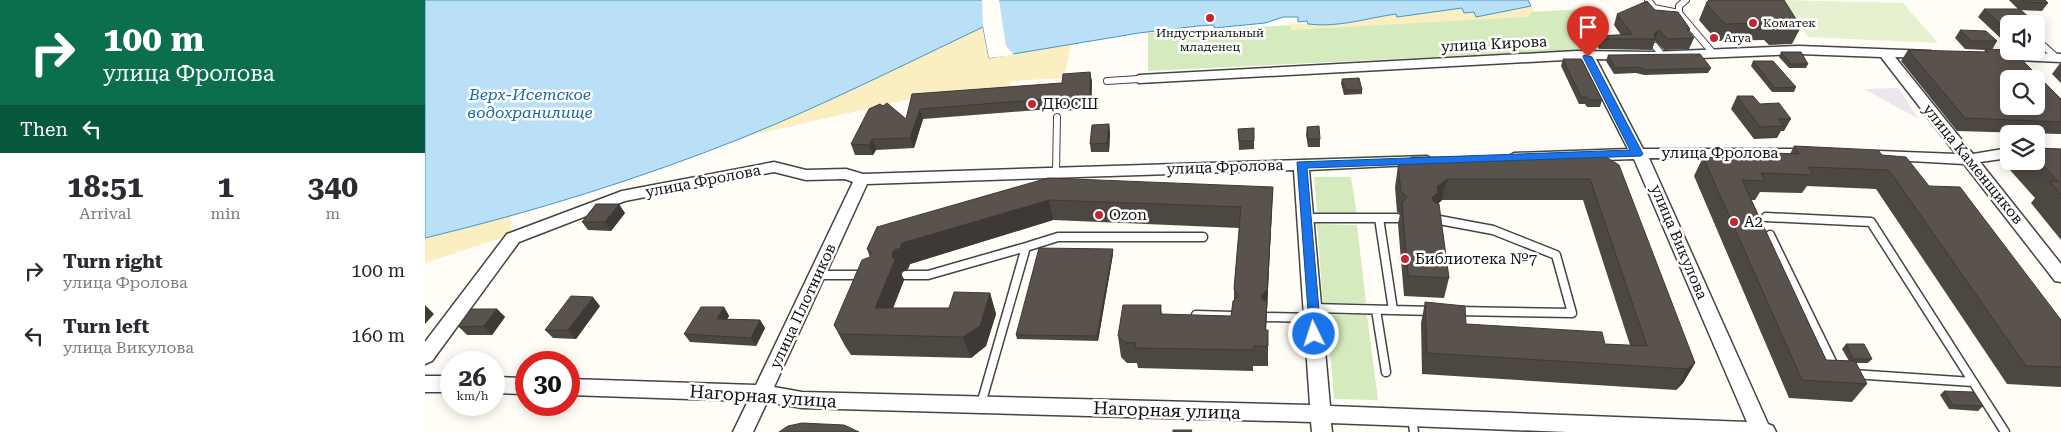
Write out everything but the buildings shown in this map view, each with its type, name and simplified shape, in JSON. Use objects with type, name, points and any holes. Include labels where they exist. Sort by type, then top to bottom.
[{"type":"street","name":"улица Кирова","points":[[1139,79],[1577,55],[1588,57],[1659,50],[1713,53],[1799,50],[1941,54]]},
{"type":"street","name":"улица Каменщиков","points":[[1883,52],[1970,159],[2061,276]]},
{"type":"street","points":[[1980,56],[2059,58]]},
{"type":"street","name":"улица Викулова","points":[[1588,57],[1637,154],[1646,165],[1761,432]]},
{"type":"street","name":"улица Фролова","points":[[1499,158],[1740,152],[1826,155]]},
{"type":"street","points":[[1865,156],[1970,159],[2000,154]]},
{"type":"street","name":"улица Фролова","points":[[425,356],[513,238],[622,196],[774,167],[806,174],[846,174],[862,179],[1440,160]]},
{"type":"street","points":[[1301,165],[1321,423]]},
{"type":"street","name":"улица Плотников","points":[[743,432],[862,179]]},
{"type":"street","points":[[425,384],[440,384]]},
{"type":"street","name":"Нагорная улица","points":[[580,387],[763,393],[802,400],[981,404],[1321,423],[1766,432]]},
{"type":"lane","points":[[1648,0],[1654,8],[1679,14],[1713,53]]},
{"type":"lane","points":[[1679,14],[1679,6],[1686,0]]},
{"type":"lane","points":[[2045,46],[2059,58]]},
{"type":"lane","points":[[1107,81],[1139,79]]},
{"type":"lane","points":[[1056,172],[1057,117]]},
{"type":"lane","points":[[1305,218],[1397,218]]},
{"type":"lane","points":[[1379,218],[1393,310]]},
{"type":"lane","points":[[1766,218],[1871,222],[2005,432]]},
{"type":"lane","points":[[1266,317],[1376,310],[1572,313],[1556,255],[1493,230],[1434,219]]},
{"type":"lane","points":[[1770,235],[1838,373],[1973,382]]},
{"type":"lane","points":[[906,275],[928,275],[1058,237],[1203,237]]},
{"type":"lane","points":[[981,404],[1026,247]]},
{"type":"lane","points":[[818,275],[874,275]]},
{"type":"lane","points":[[1376,310],[1386,372]]},
{"type":"lane","points":[[1196,315],[1233,316]]},
{"type":"shaded area","points":[[1898,88],[1919,119],[1864,89]]},
{"type":"green space","points":[[1783,0],[1903,3],[1938,43],[1808,37]]},
{"type":"green space","points":[[1601,8],[1608,18],[1578,50],[1148,71],[1148,33]]},
{"type":"green space","points":[[1314,177],[1351,177],[1357,216],[1326,216],[1317,212]]},
{"type":"green space","points":[[1317,224],[1357,225],[1366,303],[1323,303]]},
{"type":"green space","points":[[1327,315],[1367,315],[1378,400],[1334,399]]},
{"type":"sand","points":[[1531,6],[1534,10],[1527,17],[1291,30],[1290,23],[1315,25],[1361,21],[1397,14],[1422,14],[1462,8],[1474,12],[1477,17]]},
{"type":"sand","points":[[983,26],[990,58],[1071,44],[1064,78],[1011,81],[1009,91],[910,99],[743,137],[859,87]]},
{"type":"sand","points":[[510,215],[512,234],[425,263],[425,238]]},
{"type":"water","name":"Верх-Исетское водохранилище","points":[[425,0],[1528,0],[1531,6],[1476,17],[1474,12],[1464,13],[1462,8],[1397,17],[1396,14],[1330,25],[1308,24],[1307,21],[1298,22],[1298,17],[1283,17],[1265,23],[1214,28],[1214,25],[1198,26],[1139,33],[989,58],[983,27],[803,112],[703,153],[585,194],[425,238]]},
{"type":"pier","points":[[982,0],[999,0],[1006,46],[1014,55],[989,58],[983,26]]},
{"type":"place","name":"Индустриальный младенец","points":[[1210,18]]},
{"type":"place","name":"Коматек","points":[[1753,23]]},
{"type":"place","name":"Arya","points":[[1714,38]]},
{"type":"place","name":"ДЮСШ","points":[[1032,104]]},
{"type":"place","name":"Ozon","points":[[1099,215]]},
{"type":"place","name":"А2","points":[[1734,222]]},
{"type":"place","name":"Библиотека №7","points":[[1405,259]]},
{"type":"route","points":[[1314,334],[1301,165],[1637,154],[1588,57]]}]
